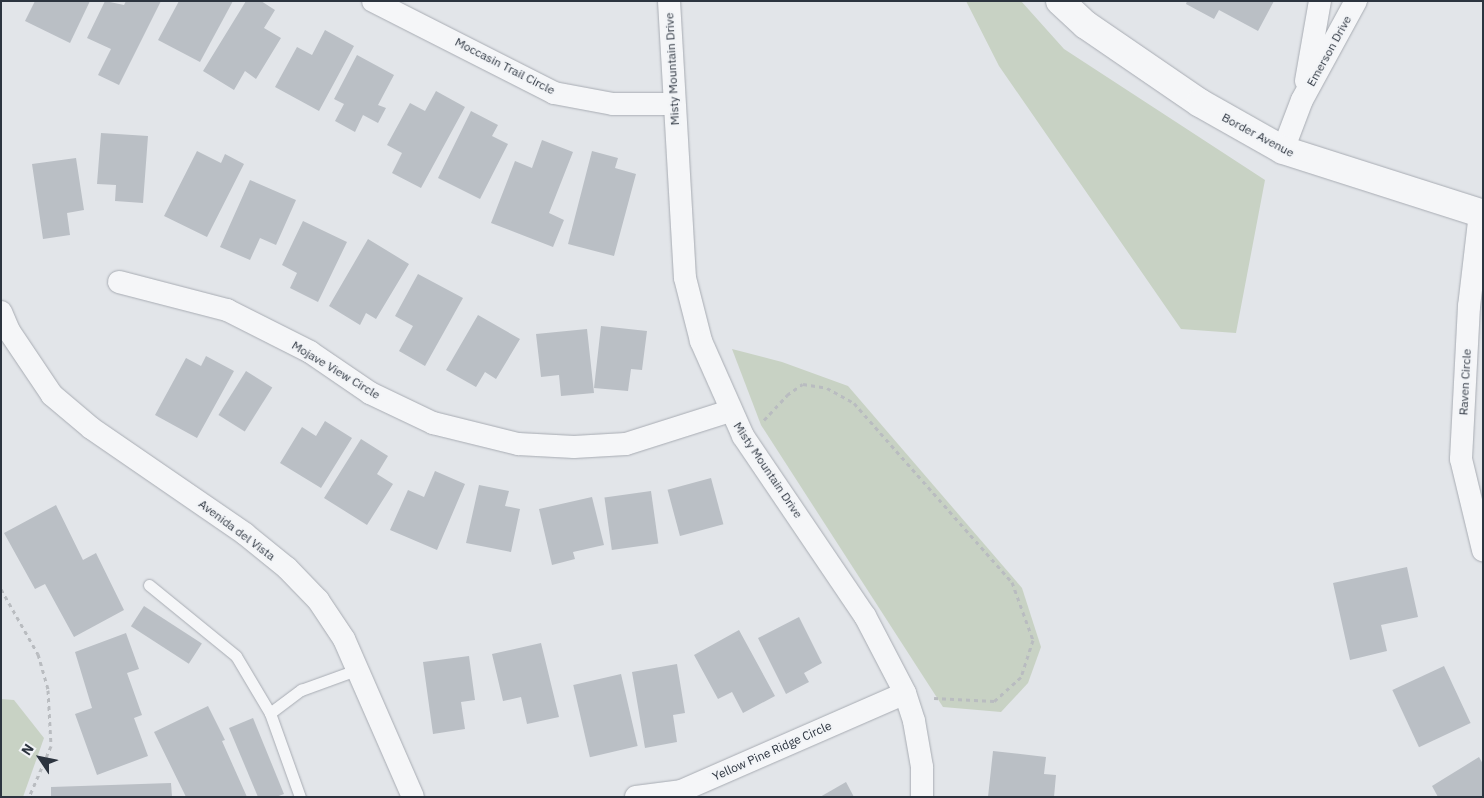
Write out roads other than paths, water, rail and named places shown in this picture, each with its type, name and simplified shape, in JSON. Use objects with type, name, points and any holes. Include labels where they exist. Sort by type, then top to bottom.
[{"type":"street","name":"Moccasin Trail Circle","points":[[373,1],[554,93],[612,104],[674,104]]},
{"type":"street","name":"Misty Mountain Drive","points":[[668,1],[685,278],[701,341],[730,411],[743,436],[865,616],[904,693],[919,748],[922,797]]},
{"type":"street","name":"Border Avenue","points":[[1060,1],[1086,25],[1193,98],[1283,150],[1482,214]]},
{"type":"street","name":"Emerson Drive","points":[[1302,100],[1320,1]]},
{"type":"street","name":"Emerson Drive","points":[[1283,150],[1302,100],[1356,1]]},
{"type":"street","name":"Raven Circle","points":[[1482,214],[1469,306],[1461,459],[1483,550]]},
{"type":"street","name":"Mojave View Circle","points":[[119,282],[227,310],[310,352],[370,393],[433,423],[518,444],[574,447],[626,444],[730,411]]},
{"type":"street","name":"Avenida del Vista","points":[[4,326],[52,396],[91,428],[245,534],[287,568],[318,600],[344,639],[413,797]]},
{"type":"street","name":"Yellow Pine Ridge Circle","points":[[636,797],[681,791],[904,693]]},
{"type":"lane","points":[[149,585],[236,656],[270,713],[300,797]]},
{"type":"lane","points":[[270,713],[301,690],[356,670]]}]
